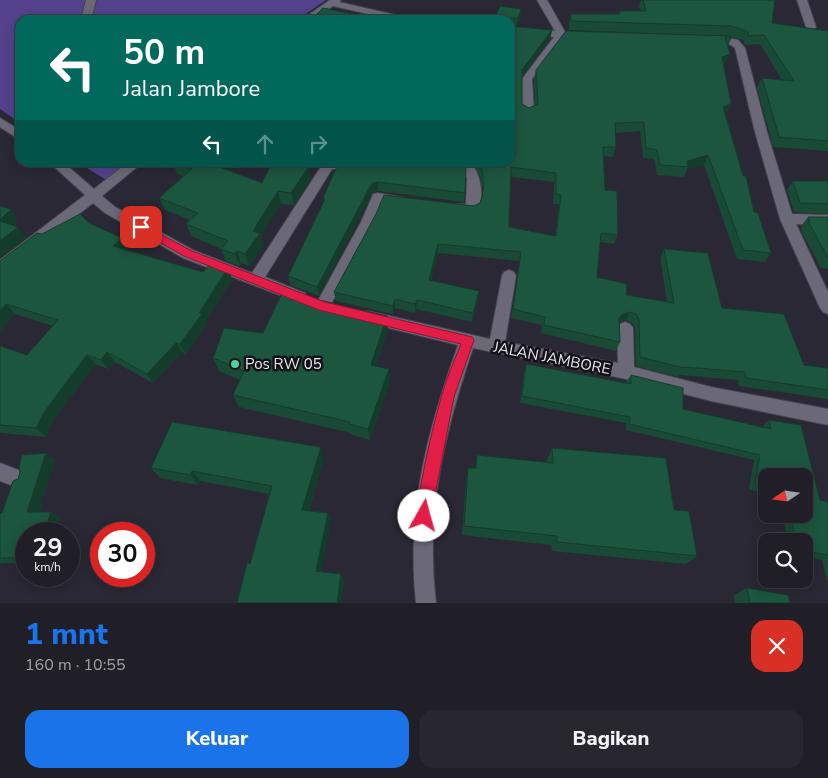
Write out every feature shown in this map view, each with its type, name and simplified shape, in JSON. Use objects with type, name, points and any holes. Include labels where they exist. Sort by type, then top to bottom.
[{"type":"street","points":[[87,15],[91,0]]},
{"type":"street","points":[[542,0],[561,34]]},
{"type":"street","points":[[802,0],[811,27]]},
{"type":"street","points":[[313,15],[334,1],[387,15]]},
{"type":"street","points":[[515,31],[595,37]]},
{"type":"street","points":[[528,114],[527,79],[561,34]]},
{"type":"street","points":[[700,39],[727,40],[738,44],[744,61],[761,132],[788,219],[827,304]]},
{"type":"street","points":[[0,120],[15,132]]},
{"type":"street","name":"JALAN JAMBORE","points":[[60,167],[110,210],[188,254],[324,306],[496,347],[626,372],[711,394],[828,417]]},
{"type":"street","points":[[0,268],[130,167]]},
{"type":"street","points":[[256,279],[328,167]]},
{"type":"street","points":[[447,207],[472,209],[474,177],[469,167]]},
{"type":"street","points":[[324,306],[368,222],[378,198],[412,202]]},
{"type":"street","points":[[788,219],[828,220]]},
{"type":"street","points":[[496,347],[509,276]]},
{"type":"street","points":[[625,328],[626,372]]},
{"type":"street","points":[[426,603],[421,555],[426,497],[447,397],[468,340]]},
{"type":"street","points":[[0,472],[19,479]]},
{"type":"shaded area","points":[[0,0],[326,0],[304,15],[15,15],[15,120],[0,109]]},
{"type":"shaded area","points":[[85,167],[127,167],[108,181]]},
{"type":"building","points":[[643,0],[775,0],[772,23],[828,31],[828,141],[779,137],[762,78],[794,81],[764,35],[749,36],[747,31],[731,26],[571,21],[571,14],[620,14],[619,11],[646,11]]},
{"type":"building","points":[[500,6],[521,9],[518,18],[515,18],[515,15],[496,15]]},
{"type":"building","points":[[323,8],[358,15],[316,15]]},
{"type":"building","points":[[515,26],[552,30],[522,70],[522,104],[529,108],[538,104],[536,70],[566,31],[732,37],[725,37],[730,54],[722,57],[731,103],[723,107],[743,176],[746,176],[754,212],[758,213],[771,253],[743,250],[708,155],[687,161],[688,167],[660,165],[657,150],[646,148],[644,122],[615,123],[616,147],[603,147],[605,190],[617,191],[618,235],[601,233],[597,277],[627,284],[626,295],[674,303],[664,249],[708,253],[722,308],[784,314],[804,365],[828,368],[828,390],[746,378],[745,372],[684,368],[640,357],[639,319],[636,314],[630,312],[623,314],[619,318],[620,342],[544,325],[545,317],[513,309],[521,252],[438,244],[429,280],[479,291],[473,313],[417,300],[415,304],[395,299],[393,306],[334,292],[376,214],[384,195],[474,206],[480,203],[482,197],[484,184],[481,167],[511,167],[515,167]],"holes":[[[511,167],[556,173],[556,194],[561,195],[556,236],[509,227]]]},
{"type":"building","points":[[187,167],[220,167],[262,183],[270,167],[308,167],[291,193],[278,191],[253,231],[260,233],[245,254],[237,251],[235,254],[221,249],[228,241],[186,224],[198,213],[159,198],[192,169]]},
{"type":"building","points":[[337,167],[465,167],[466,169],[465,193],[378,182],[372,183],[317,287],[288,276],[325,199],[323,198]]},
{"type":"building","points":[[793,181],[828,181],[828,204],[800,203]]},
{"type":"building","points":[[0,206],[11,209],[0,220]]},
{"type":"building","points":[[80,214],[89,223],[122,238],[113,246],[203,272],[212,262],[228,268],[199,313],[202,314],[180,344],[176,343],[147,374],[107,352],[101,360],[87,355],[45,411],[36,428],[0,425],[0,346],[27,355],[58,320],[6,304],[0,311],[0,261],[37,233],[42,234]]},
{"type":"building","points":[[808,217],[828,217],[828,258],[808,221],[810,221]]},
{"type":"building","points":[[0,221],[18,227],[0,241]]},
{"type":"building","points":[[285,287],[315,299],[387,316],[371,365],[389,369],[368,429],[349,424],[350,422],[233,395],[244,371],[213,358],[224,328],[263,333]]},
{"type":"building","points":[[526,364],[631,384],[631,375],[683,388],[683,409],[771,429],[769,420],[801,425],[812,468],[758,468],[758,485],[755,484],[760,455],[629,424],[630,417],[522,396]]},
{"type":"building","points":[[172,422],[321,447],[302,510],[328,513],[316,571],[341,574],[337,603],[237,603],[247,563],[250,564],[272,486],[192,471],[191,475],[151,468]]},
{"type":"building","points":[[552,448],[666,458],[674,510],[689,511],[697,556],[557,542],[557,536],[464,526],[468,468],[476,468],[477,455],[553,463]]},
{"type":"building","points":[[46,453],[27,512],[51,512],[47,522],[15,522],[15,557],[0,558],[0,513],[2,513],[13,481],[18,479],[22,455]]},
{"type":"building","points":[[813,472],[820,500],[828,502],[828,555],[813,552],[813,533],[794,533],[792,523],[813,523]]},
{"type":"building","points":[[747,588],[788,595],[790,603],[750,603]]},
{"type":"place","name":"Pos RW 05","points":[[235,364]]},
{"type":"route","points":[[141,227],[188,254],[324,306],[468,340],[447,397],[426,497],[424,516]]}]
